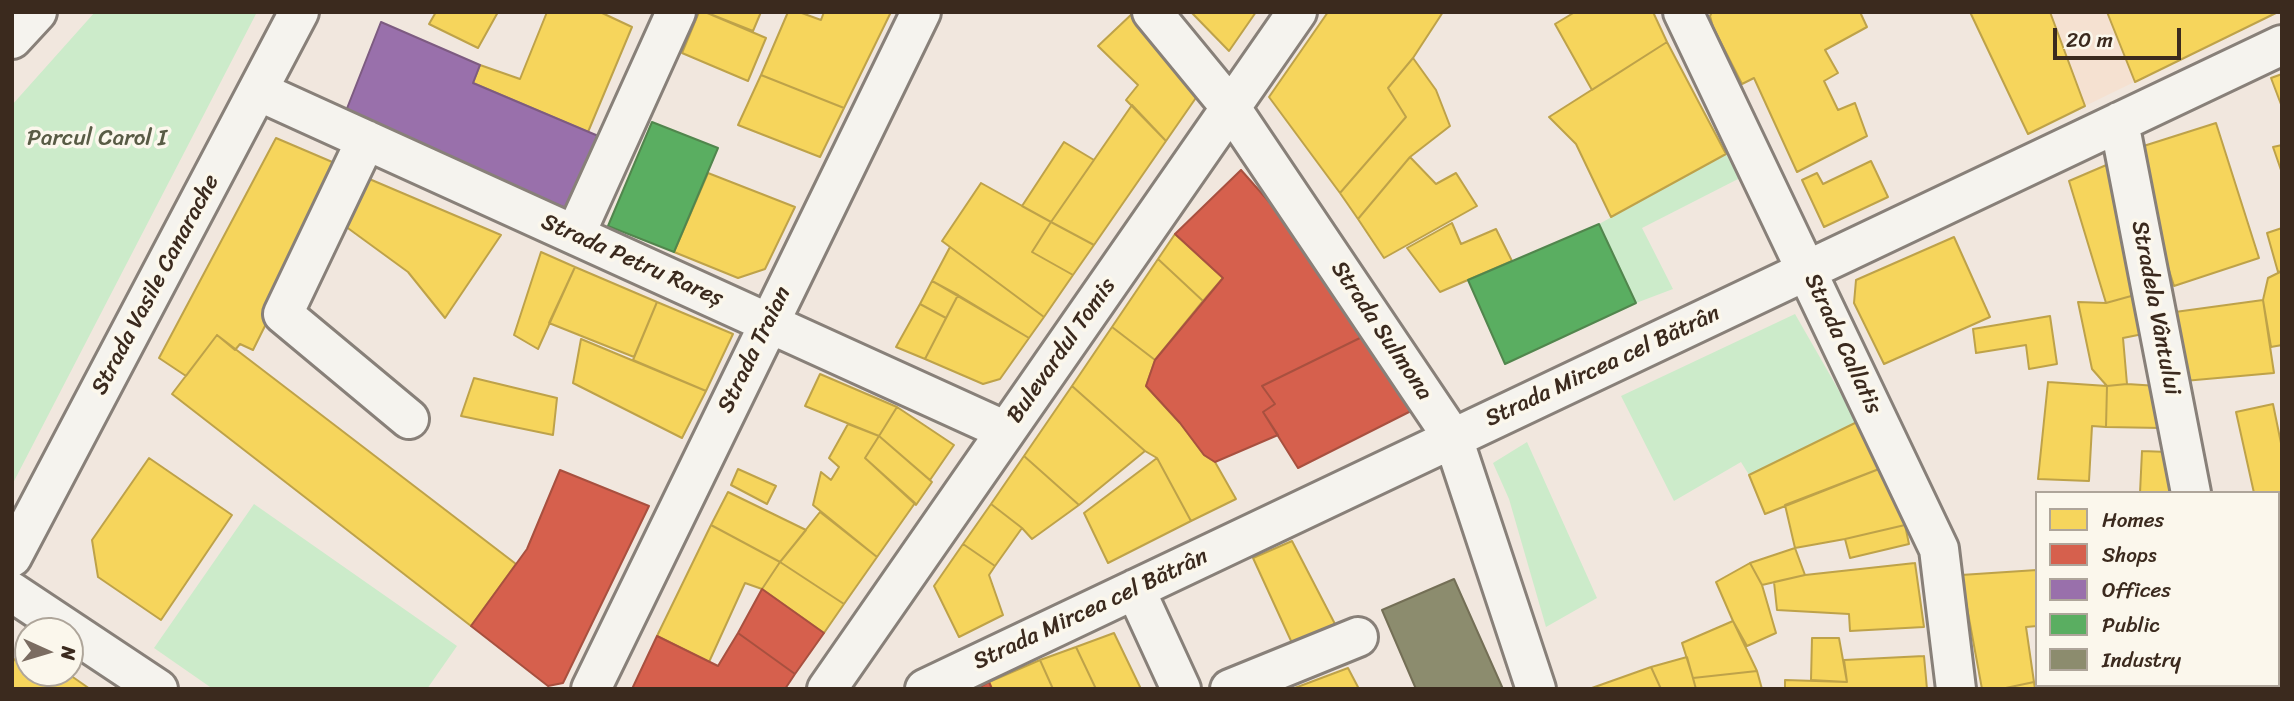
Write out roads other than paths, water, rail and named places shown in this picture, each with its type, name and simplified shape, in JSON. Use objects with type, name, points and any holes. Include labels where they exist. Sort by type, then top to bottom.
[{"type":"street","points":[[12,39],[37,12]]},
{"type":"street","name":"Strada Vasile Canarache","points":[[12,557],[299,12]]},
{"type":"street","points":[[575,235],[676,12]]},
{"type":"street","name":"Strada Traian","points":[[591,689],[921,12]]},
{"type":"street","name":"Strada Sulmona","points":[[1152,12],[1231,108],[1452,438],[1536,689]]},
{"type":"street","name":"Bulevardul Tomis","points":[[827,689],[1297,12]]},
{"type":"street","name":"Strada Callatis","points":[[1683,12],[1939,549],[1956,689]]},
{"type":"street","name":"Strada Mircea cel Bătrân","points":[[925,689],[2282,45]]},
{"type":"street","name":"Strada Petru Rareș","points":[[258,91],[1006,432]]},
{"type":"street","name":"Stradela Vântului","points":[[2119,122],[2191,491]]},
{"type":"street","points":[[366,140],[283,313],[409,419]]},
{"type":"street","points":[[1135,590],[1181,689]]},
{"type":"street","points":[[12,592],[158,689]]},
{"type":"street","points":[[1230,689],[1358,637]]},
{"type":"park label","name":"Parcul Carol I","points":[[97,139]]}]
